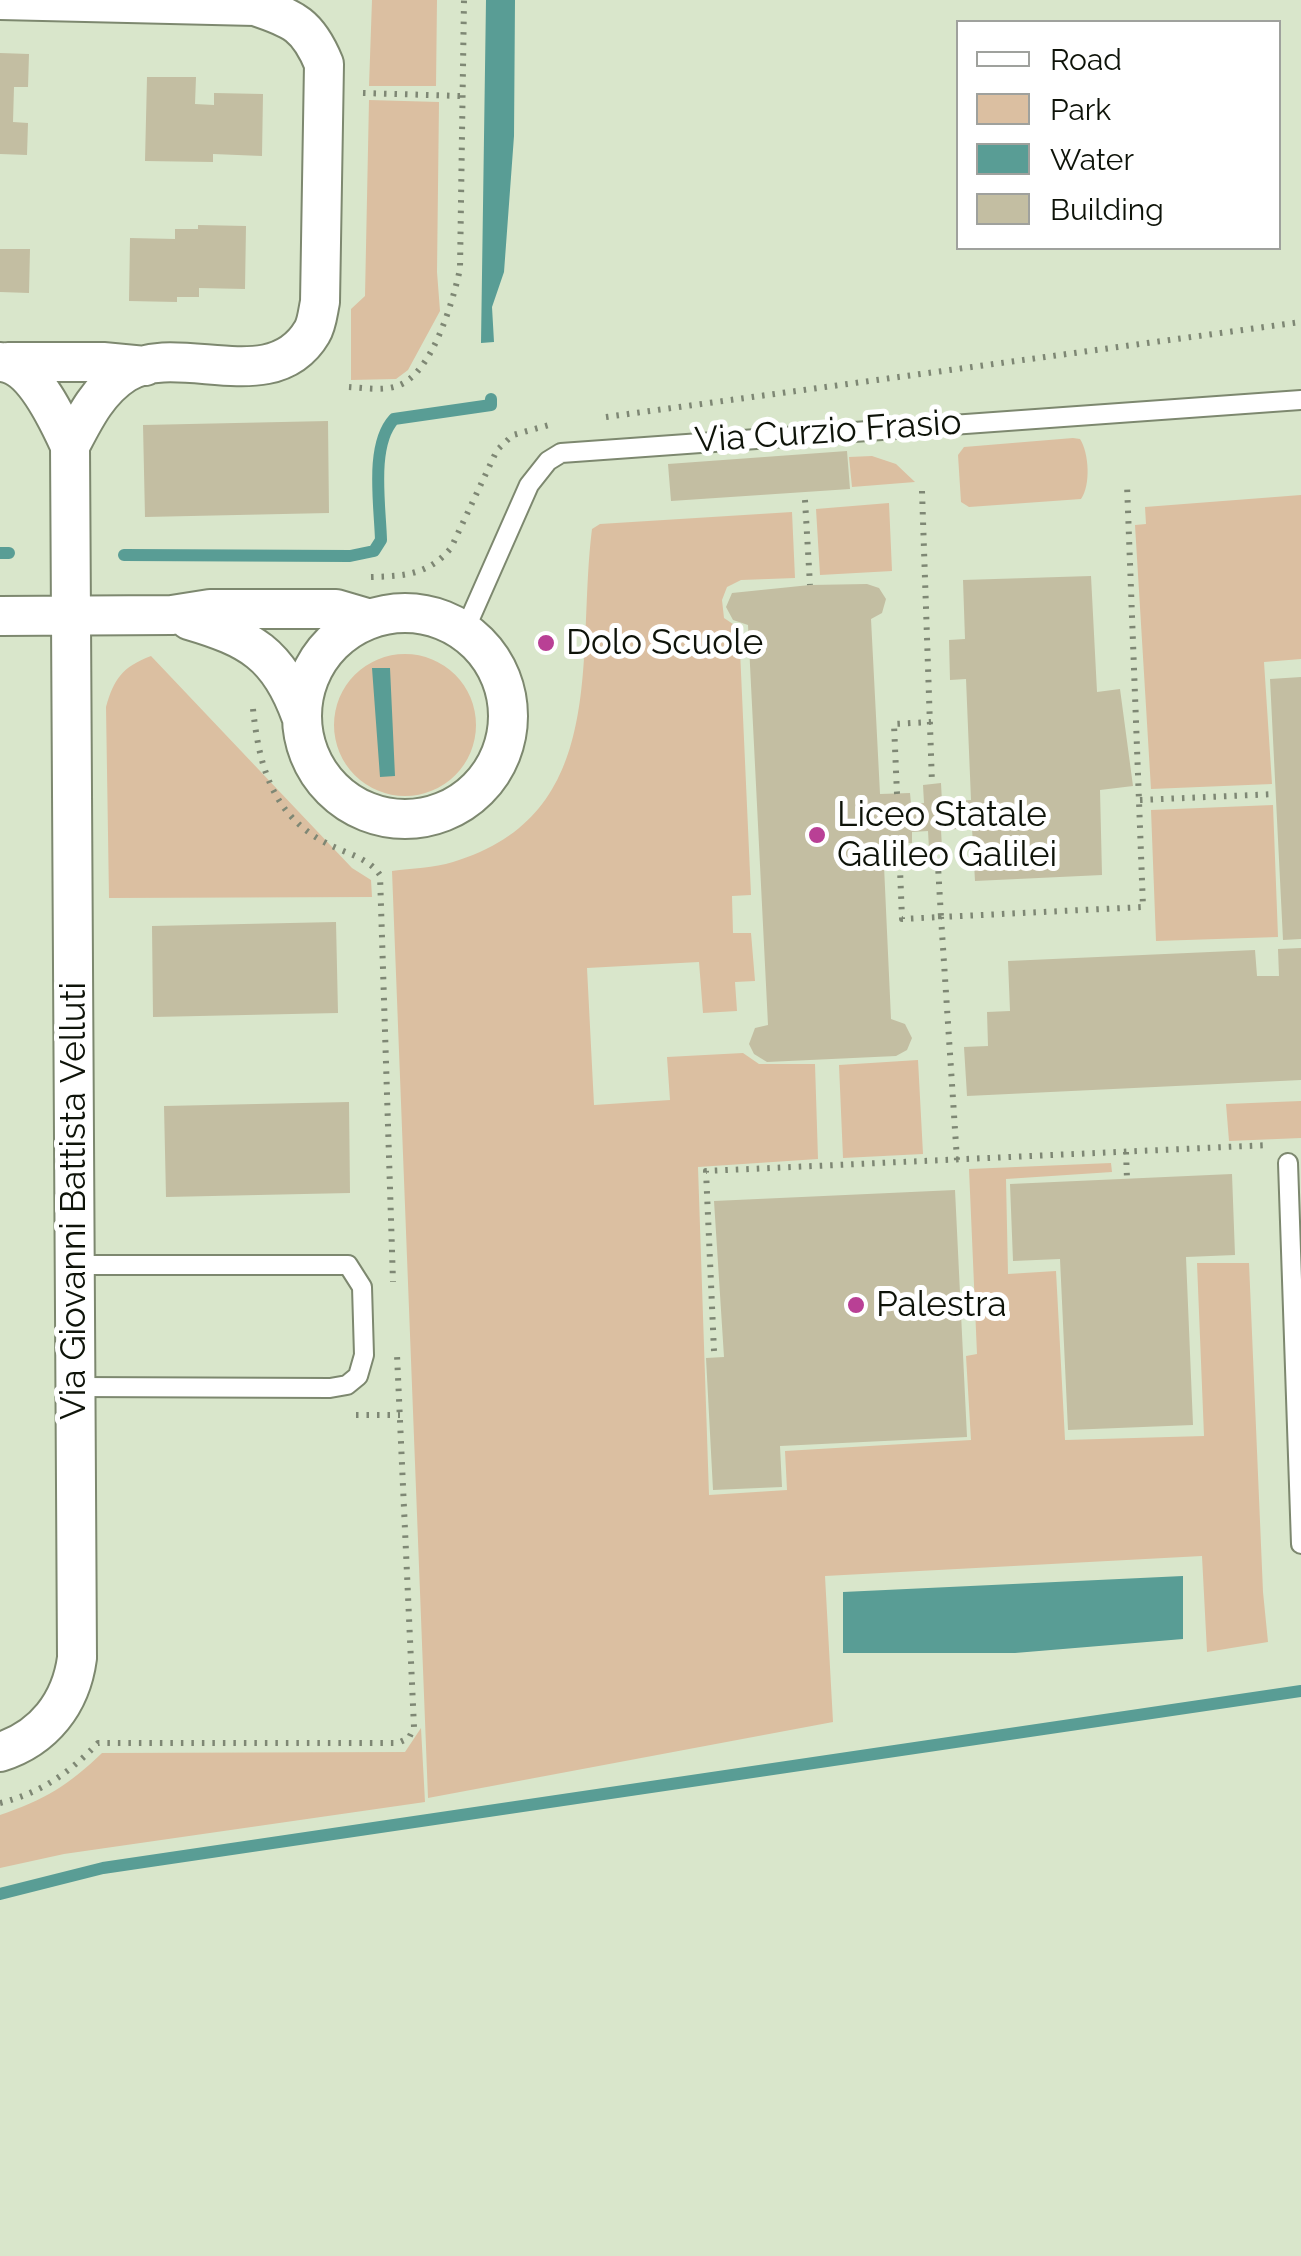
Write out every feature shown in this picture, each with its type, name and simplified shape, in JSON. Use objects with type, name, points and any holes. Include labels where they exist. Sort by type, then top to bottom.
[{"type":"street","points":[[0,0],[255,6],[289,18],[312,36],[324,64],[320,302],[314,330],[283,359],[251,367],[4,362]]},
{"type":"street","points":[[4,362],[41,391],[70,446]]},
{"type":"street","points":[[70,446],[87,413],[106,389],[128,372],[146,366]]},
{"type":"street","name":"Via Giovanni Battista Velluti","points":[[0,1752],[30,1739],[50,1721],[66,1698],[75,1672],[70,446]]},
{"type":"street","points":[[0,616],[336,609],[370,619]]},
{"type":"street","points":[[412,613],[440,620],[464,632],[499,675],[508,716],[504,744],[493,770],[475,791],[452,807],[412,819],[384,817],[357,808],[334,792],[317,770],[305,744],[302,716],[305,689],[325,651],[345,632],[370,619],[412,613]]},
{"type":"street","points":[[172,615],[238,635],[267,656],[293,694],[302,716]]},
{"type":"lane","name":"Via Curzio Frasio","points":[[464,632],[529,484],[548,460],[562,453],[1301,400]]},
{"type":"lane","points":[[1285,1154],[1301,1544]]},
{"type":"lane","points":[[74,1265],[348,1265],[362,1287],[364,1356],[358,1376],[347,1385],[330,1388],[75,1387]]},
{"type":"path","points":[[349,388],[390,388],[410,380],[427,356],[452,303],[460,269],[464,0]]},
{"type":"path","points":[[360,93],[461,96]]},
{"type":"path","points":[[898,844],[902,919],[1143,907],[1127,484]]},
{"type":"path","points":[[922,491],[932,784]]},
{"type":"path","points":[[805,500],[810,585]]},
{"type":"path","points":[[252,703],[260,762],[274,792],[295,822],[323,842],[372,864],[380,875],[393,1288]]},
{"type":"path","points":[[898,794],[894,724],[930,722]]},
{"type":"path","points":[[1140,800],[1276,794]]},
{"type":"path","points":[[937,849],[957,1160]]},
{"type":"path","points":[[1126,1152],[1127,1179]]},
{"type":"path","points":[[714,1351],[706,1171],[1126,1152],[1285,1154]]},
{"type":"path","points":[[0,1803],[45,1787],[72,1770],[98,1744],[398,1743],[409,1738],[414,1727],[396,1342]]},
{"type":"path","points":[[341,1415],[400,1414]]},
{"type":"green space","points":[[372,0],[437,0],[436,86],[369,86]]},
{"type":"green space","points":[[369,100],[439,102],[440,311],[408,370],[396,379],[351,380],[351,309],[365,296]]},
{"type":"green space","points":[[1080,439],[1087,460],[1081,499],[969,507],[961,502],[958,455],[964,447]]},
{"type":"green space","points":[[872,456],[896,464],[915,482],[852,487],[849,457]]},
{"type":"green space","points":[[1301,495],[1301,659],[1264,662],[1272,784],[1151,789],[1135,525],[1146,524],[1145,507]]},
{"type":"green space","points":[[889,503],[892,571],[820,575],[816,509]]},
{"type":"green space","points":[[792,512],[795,578],[741,580],[727,587],[722,600],[724,618],[739,628],[751,895],[732,896],[733,933],[751,933],[755,981],[735,982],[737,1011],[703,1013],[699,962],[587,968],[594,1105],[670,1100],[667,1057],[743,1053],[759,1064],[815,1064],[818,1159],[698,1167],[709,1495],[787,1490],[785,1451],[971,1440],[966,1356],[977,1354],[969,1169],[1111,1163],[1112,1172],[1006,1179],[1008,1274],[1056,1271],[1065,1440],[1204,1436],[1197,1263],[1249,1263],[1268,1642],[1207,1652],[1202,1556],[825,1576],[833,1722],[428,1798],[392,871],[453,862],[504,839],[539,808],[562,770],[576,726],[583,678],[592,529],[600,524]]},
{"type":"green space","points":[[405,654],[432,659],[455,675],[471,698],[476,725],[471,752],[455,775],[432,791],[405,796],[378,791],[355,775],[339,752],[334,725],[339,698],[355,675],[378,659]]},
{"type":"green space","points":[[151,656],[352,868],[371,880],[372,897],[109,898],[106,707],[121,675]]},
{"type":"green space","points":[[1273,805],[1278,937],[1156,941],[1151,810]]},
{"type":"green space","points":[[918,1060],[923,1154],[843,1158],[839,1065]]},
{"type":"green space","points":[[1301,1101],[1301,1138],[1229,1141],[1226,1104]]},
{"type":"green space","points":[[421,1728],[425,1802],[64,1854],[0,1868],[0,1815],[55,1790],[102,1753],[405,1752]]},
{"type":"water","points":[[486,0],[515,0],[514,136],[504,272],[492,307],[494,342],[481,343]]},
{"type":"water","points":[[372,668],[390,668],[395,776],[380,777]]},
{"type":"water","points":[[1183,1576],[1183,1639],[1015,1653],[843,1653],[843,1592]]},
{"type":"building","points":[[0,53],[29,54],[28,87],[14,87],[13,122],[28,123],[27,155],[0,154]]},
{"type":"building","points":[[147,77],[196,77],[195,104],[214,105],[214,93],[263,94],[262,156],[213,154],[213,162],[145,161]]},
{"type":"building","points":[[198,225],[246,226],[245,289],[199,288],[199,297],[177,297],[177,302],[129,301],[130,238],[175,239],[175,229],[198,229]]},
{"type":"building","points":[[0,249],[30,249],[29,293],[0,292]]},
{"type":"building","points":[[328,421],[329,513],[145,517],[143,425]]},
{"type":"building","points":[[847,451],[850,489],[671,501],[668,464]]},
{"type":"building","points":[[1091,576],[1097,692],[1120,689],[1133,786],[1100,790],[1102,875],[975,881],[972,828],[941,830],[942,848],[929,849],[928,831],[912,832],[912,843],[883,844],[891,1019],[905,1024],[912,1038],[907,1050],[896,1056],[767,1062],[754,1054],[749,1044],[755,1028],[768,1025],[748,625],[733,620],[726,607],[732,593],[810,585],[867,584],[879,588],[886,599],[882,613],[871,619],[880,794],[910,793],[911,804],[924,803],[923,785],[941,783],[942,802],[971,800],[966,679],[950,680],[949,640],[965,639],[963,580]]},
{"type":"building","points":[[1301,677],[1301,939],[1283,940],[1270,679]]},
{"type":"building","points":[[336,922],[338,1013],[153,1017],[152,926]]},
{"type":"building","points":[[1301,948],[1301,1080],[967,1096],[964,1047],[988,1046],[987,1012],[1010,1011],[1008,961],[1255,950],[1257,976],[1279,976],[1278,949]]},
{"type":"building","points":[[349,1102],[350,1193],[166,1197],[164,1106]]},
{"type":"building","name":"Palestra","points":[[1232,1174],[1235,1255],[1186,1257],[1193,1425],[1068,1430],[1060,1259],[1013,1261],[1010,1184]]},
{"type":"building","points":[[955,1190],[967,1437],[780,1446],[782,1487],[713,1490],[706,1358],[724,1357],[714,1201]]},
{"type":"waterway","points":[[124,555],[350,556],[374,551],[381,540],[379,459],[394,419],[491,405],[491,399]]},
{"type":"waterway","points":[[0,553],[9,553]]},
{"type":"waterway","points":[[0,1894],[103,1868],[1301,1691]]},
{"type":"place","name":"Dolo Scuole","points":[[546,643]]},
{"type":"place","name":"Liceo Statale Galileo Galilei","points":[[817,835]]},
{"type":"place","name":"Palestra","points":[[856,1305]]}]
